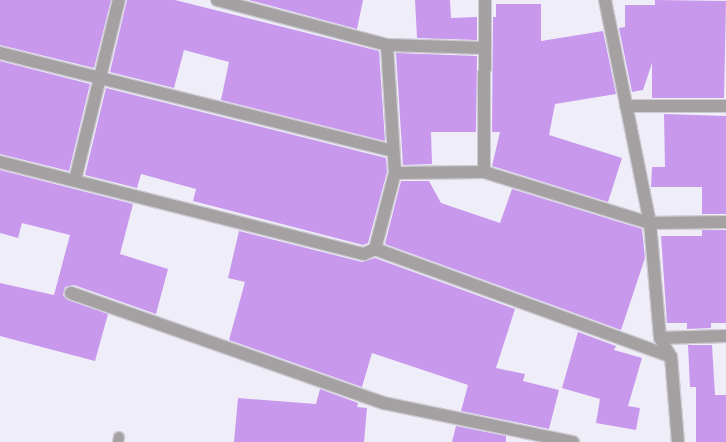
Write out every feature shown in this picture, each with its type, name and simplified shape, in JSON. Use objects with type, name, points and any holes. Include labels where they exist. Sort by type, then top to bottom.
[{"type":"street","points":[[75,180],[119,0]]},
{"type":"street","points":[[217,0],[387,45],[486,48]]},
{"type":"street","points":[[484,172],[485,0]]},
{"type":"street","points":[[605,0],[650,223],[660,338],[670,357],[678,442]]},
{"type":"street","points":[[375,249],[395,173],[392,151],[387,45]]},
{"type":"street","points":[[0,53],[392,151]]},
{"type":"street","points":[[626,106],[726,106]]},
{"type":"street","points":[[0,162],[364,254],[375,249],[670,357]]},
{"type":"street","points":[[395,173],[484,172],[650,223],[726,222]]},
{"type":"street","points":[[71,293],[384,403],[573,442]]},
{"type":"street","points":[[660,338],[726,336]]},
{"type":"building","points":[[0,0],[111,0],[94,68],[0,45]]},
{"type":"building","points":[[127,0],[175,0],[379,51],[385,141],[221,100],[229,62],[184,50],[174,88],[110,72]]},
{"type":"building","points":[[249,0],[363,0],[357,29]]},
{"type":"building","points":[[415,0],[450,0],[451,18],[477,17],[477,40],[417,38]]},
{"type":"building","points":[[655,0],[726,1],[724,98],[652,98],[652,63],[643,90],[632,92],[619,28],[625,27],[625,5],[655,5]]},
{"type":"building","points":[[496,4],[541,4],[541,41],[603,31],[616,94],[555,104],[549,135],[622,158],[608,202],[492,166],[500,132],[492,132],[493,17],[496,17]]},
{"type":"building","points":[[396,53],[477,56],[476,132],[431,132],[432,164],[403,165]]},
{"type":"building","points":[[0,61],[90,84],[69,171],[0,154]]},
{"type":"building","points":[[106,88],[386,158],[387,172],[368,243],[363,245],[193,201],[196,189],[141,174],[137,188],[85,175]]},
{"type":"building","points":[[664,114],[726,116],[726,214],[702,214],[702,187],[651,187],[652,167],[665,167]]},
{"type":"building","points":[[0,170],[133,204],[120,254],[168,269],[156,314],[74,285],[65,287],[63,295],[68,300],[108,314],[95,361],[0,336],[0,283],[54,295],[70,235],[22,223],[18,238],[0,233]]},
{"type":"building","points":[[401,181],[429,181],[441,203],[500,223],[512,189],[642,229],[645,258],[621,330],[385,244]]},
{"type":"building","points":[[702,230],[726,230],[726,323],[711,323],[711,328],[687,329],[687,323],[667,323],[661,236],[702,236]]},
{"type":"building","points":[[239,231],[362,262],[375,258],[515,309],[496,368],[525,374],[523,381],[559,390],[549,429],[461,411],[468,385],[372,353],[362,387],[229,340],[245,282],[228,278]]},
{"type":"building","points":[[578,332],[616,346],[614,350],[642,358],[628,406],[640,408],[636,430],[596,423],[600,399],[562,388]]},
{"type":"building","points":[[688,345],[712,345],[715,395],[726,395],[726,442],[696,442],[696,387],[690,387]]},
{"type":"building","points":[[320,389],[358,403],[357,407],[367,408],[364,442],[234,442],[238,398],[316,404]]},
{"type":"building","points":[[456,426],[506,436],[506,442],[452,442]]}]
